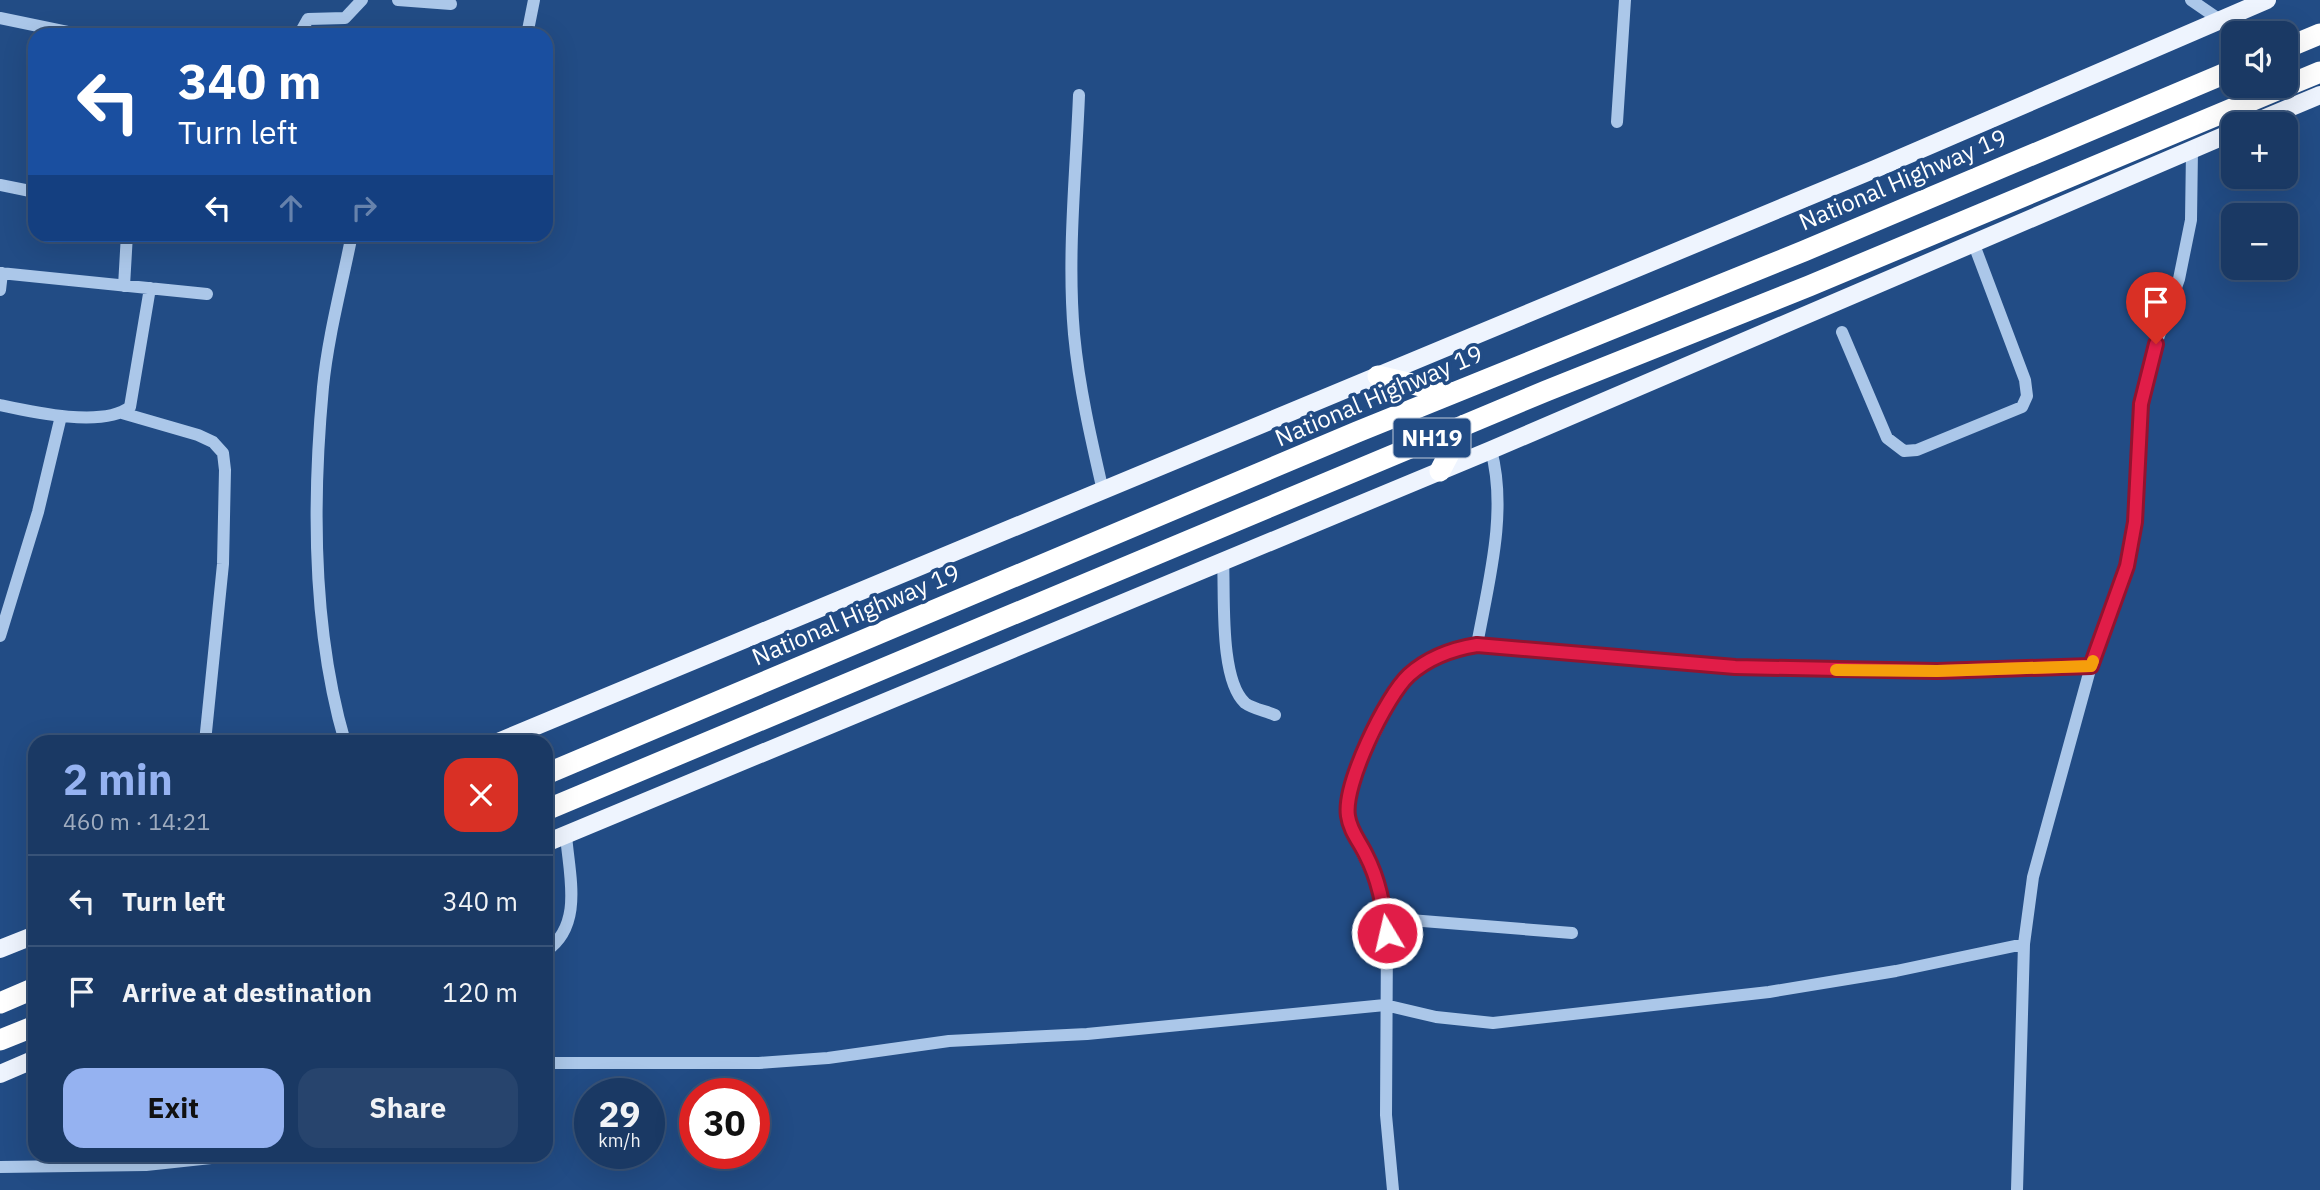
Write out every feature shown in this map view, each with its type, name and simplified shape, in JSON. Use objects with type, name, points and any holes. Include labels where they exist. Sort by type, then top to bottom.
[{"type":"highway","points":[[2298,43],[2320,34]]},
{"type":"highway","name":"NH19","points":[[553,807],[1464,425],[1809,286],[2320,72]]},
{"type":"highway","name":"National Highway 19","points":[[553,771],[1451,393],[1804,251],[2221,74]]},
{"type":"highway","points":[[1378,376],[1451,393]]},
{"type":"highway","points":[[1440,471],[1464,425]]},
{"type":"highway","points":[[0,1003],[28,991]]},
{"type":"highway","points":[[0,1040],[28,1029]]},
{"type":"main road","points":[[515,735],[1875,169],[2267,0]]},
{"type":"main road","points":[[2280,112],[2320,95]]},
{"type":"main road","points":[[553,841],[1491,450],[2221,137]]},
{"type":"main road","points":[[0,949],[28,938]]},
{"type":"main road","points":[[0,1074],[28,1062]]},
{"type":"street","points":[[303,28],[308,19],[345,18],[362,0]]},
{"type":"street","points":[[398,0],[451,4]]},
{"type":"street","points":[[528,28],[534,0]]},
{"type":"street","points":[[1618,122],[1625,0]]},
{"type":"street","points":[[2191,0],[2220,20]]},
{"type":"street","points":[[0,18],[48,28]]},
{"type":"street","points":[[1080,95],[1073,260],[1074,332],[1083,400],[1103,491]]},
{"type":"street","points":[[2017,1190],[2024,944],[2033,877],[2091,666],[2127,566],[2135,522],[2141,404],[2156,344],[2179,279],[2191,220],[2192,150]]},
{"type":"street","points":[[0,185],[28,191]]},
{"type":"street","points":[[124,286],[127,242]]},
{"type":"street","points":[[343,735],[337,715],[321,614],[316,503],[323,384],[350,242]]},
{"type":"street","points":[[1842,332],[1887,438],[1904,451],[1917,450],[2021,407],[2027,396],[2025,380],[1973,242]]},
{"type":"street","points":[[0,290],[1,273],[206,294]]},
{"type":"street","points":[[122,413],[130,407],[134,398],[150,288]]},
{"type":"street","points":[[0,405],[61,416],[122,413],[198,435],[213,442],[223,453],[226,471],[223,564],[206,735]]},
{"type":"street","points":[[0,636],[38,512],[61,416]]},
{"type":"street","points":[[1477,645],[1493,561],[1494,463],[1491,450]]},
{"type":"street","points":[[1223,560],[1229,670],[1235,691],[1247,705],[1275,715]]},
{"type":"street","points":[[1393,1190],[1386,1115],[1385,918],[1381,893],[1348,817],[1347,803],[1358,768],[1391,700],[1407,676],[1429,660],[1454,649],[1477,645],[1735,667],[1937,671],[2091,666]]},
{"type":"street","points":[[553,946],[561,940],[569,927],[571,905],[566,835]]},
{"type":"street","points":[[1385,918],[1572,933]]},
{"type":"street","points":[[553,1063],[800,1060],[949,1041],[1087,1034],[1385,1005],[1436,1017],[1493,1023],[1576,1016],[1769,992],[1896,971],[2024,944]]},
{"type":"street","points":[[0,1167],[146,1165],[174,1162]]},
{"type":"slow traffic","points":[[1836,670],[1937,671],[2091,666],[2093,661]]},
{"type":"route","points":[[1387,933],[1381,893],[1367,856],[1352,831],[1347,803],[1358,768],[1391,700],[1407,676],[1429,660],[1454,649],[1477,645],[1735,667],[1937,671],[2091,666],[2127,566],[2135,522],[2141,404],[2156,344]]}]
